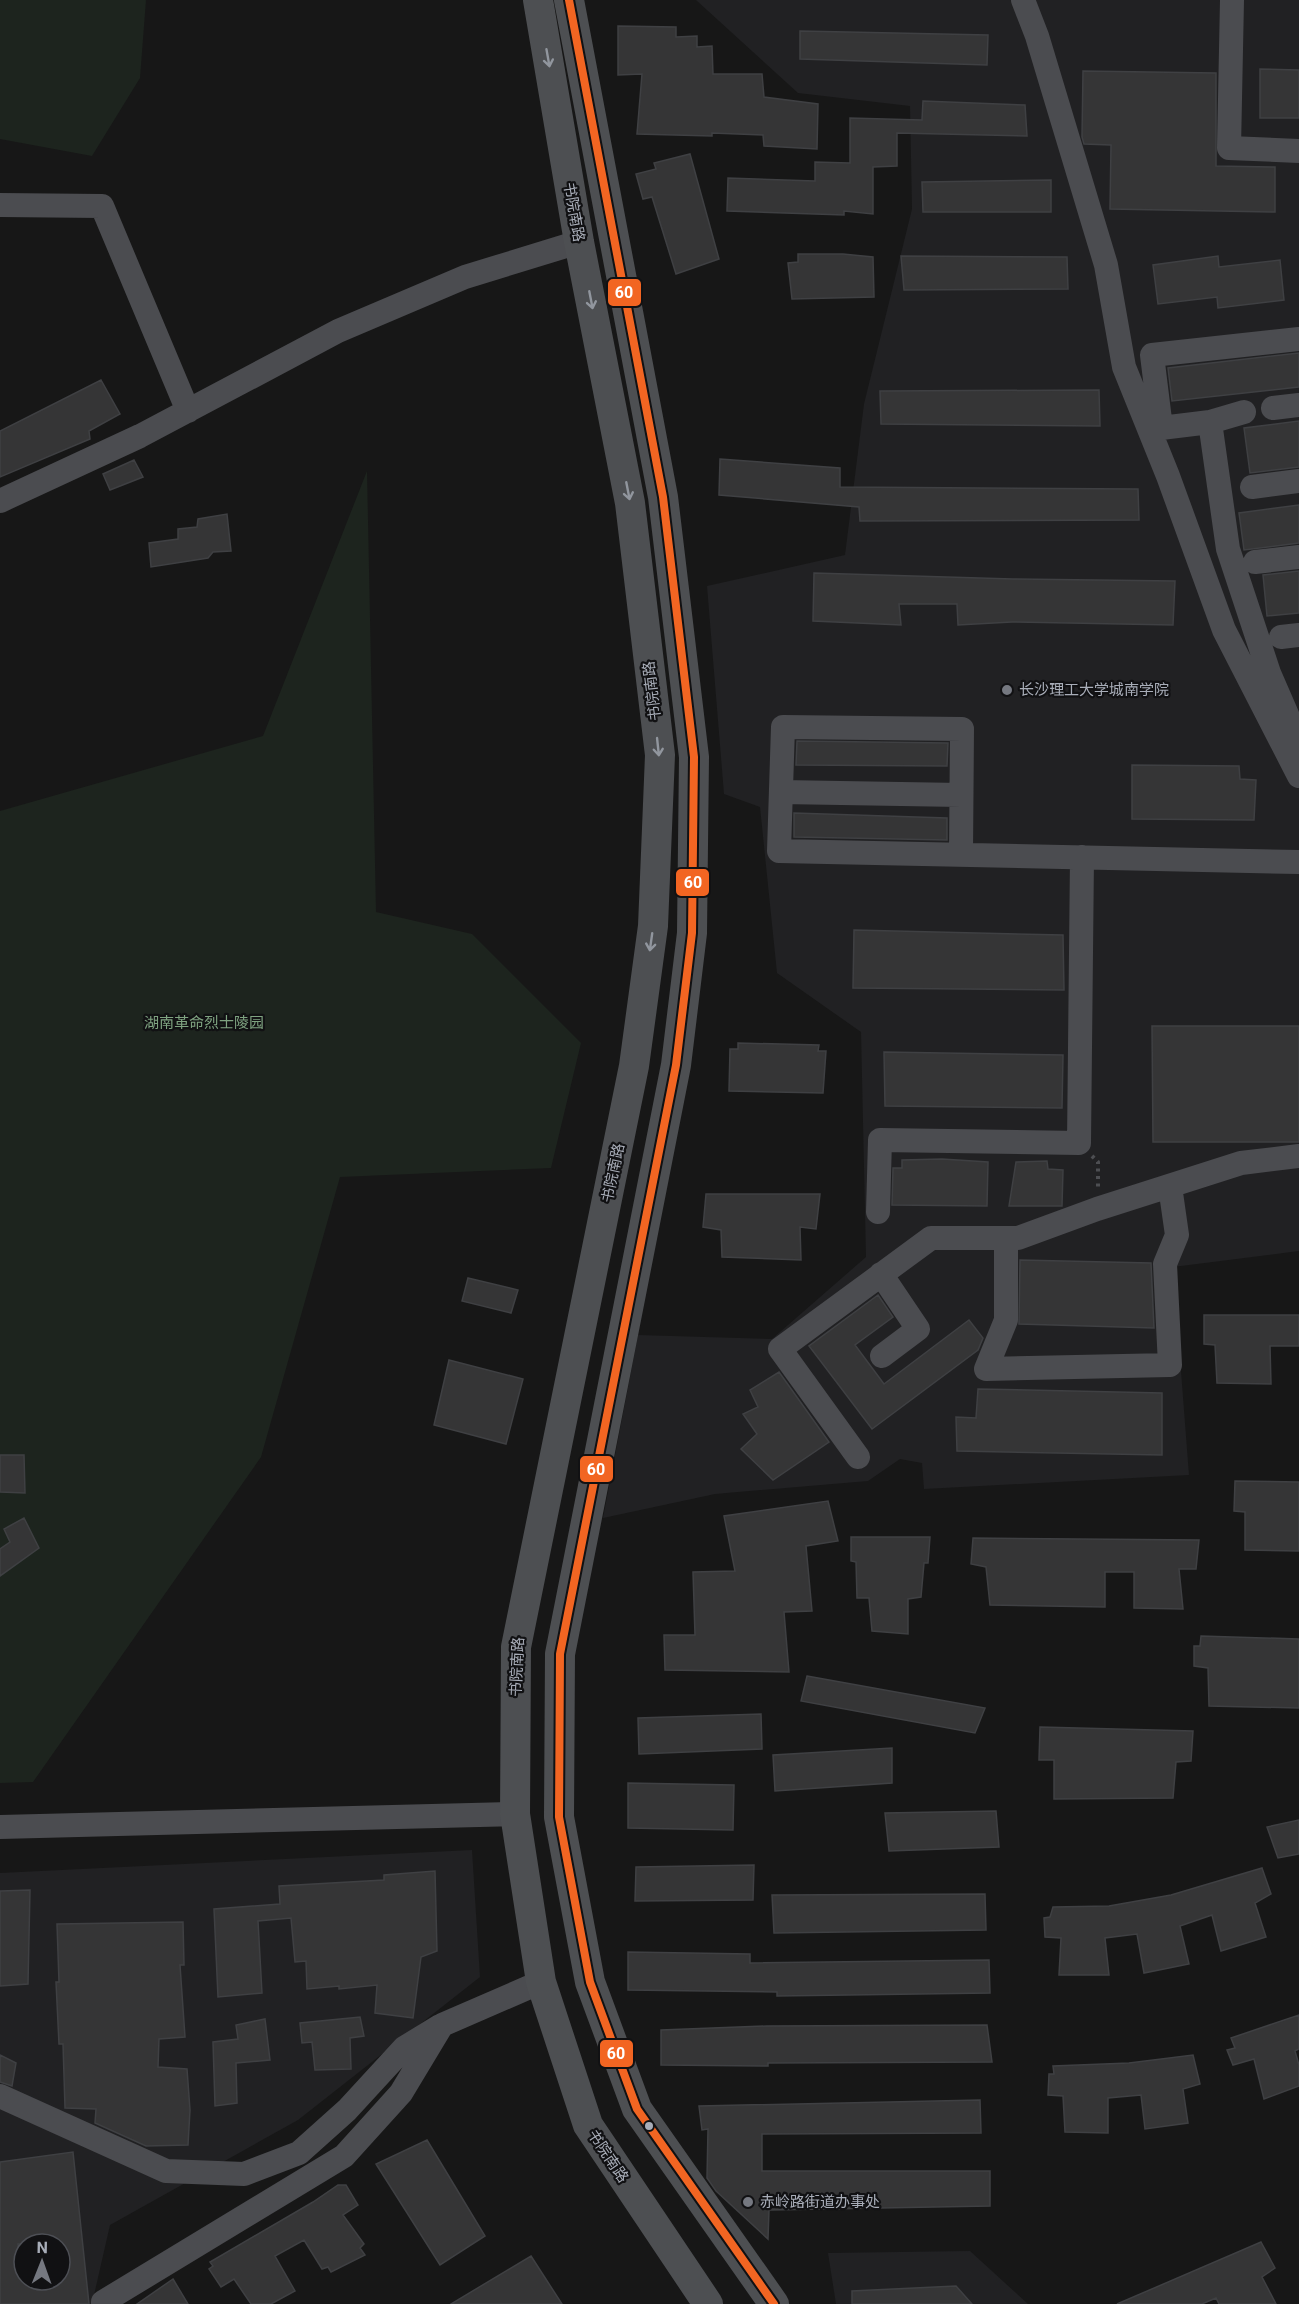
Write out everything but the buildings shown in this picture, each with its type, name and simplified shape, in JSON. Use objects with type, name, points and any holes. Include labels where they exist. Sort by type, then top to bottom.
[{"type":"main road","name":"书院南路","points":[[538,0],[579,242],[630,503],[660,755],[653,926],[634,1066],[516,1647],[515,1814],[541,1982],[588,2125],[703,2302]]},
{"type":"main road","points":[[569,0],[663,497],[694,757],[692,933],[676,1065],[560,1654],[559,1817],[590,1982],[637,2109],[774,2304]]},
{"type":"street","points":[[1023,0],[1106,265],[1124,367],[1168,476],[1224,630],[1299,776]]},
{"type":"street","points":[[1232,0],[1229,148],[1299,151]]},
{"type":"street","points":[[0,205],[102,206],[188,411]]},
{"type":"street","points":[[0,501],[140,436],[338,331],[465,277],[579,242]]},
{"type":"street","points":[[1244,412],[1210,422],[1161,428],[1152,355],[1299,339]]},
{"type":"street","points":[[1273,408],[1299,405]]},
{"type":"street","points":[[1210,422],[1228,549],[1269,673],[1299,742]]},
{"type":"street","points":[[1251,487],[1299,481]]},
{"type":"street","points":[[1255,562],[1299,557]]},
{"type":"street","points":[[961,854],[962,729],[783,727],[779,851],[1299,862]]},
{"type":"street","points":[[781,792],[961,795]]},
{"type":"street","points":[[878,1212],[880,1140],[1079,1143],[1082,857]]},
{"type":"street","points":[[858,1457],[780,1349],[931,1238],[1018,1238],[1097,1209],[1241,1163],[1299,1156]]},
{"type":"street","points":[[1006,1238],[1006,1320],[986,1369],[1170,1365],[1165,1264],[1177,1235],[1170,1186]]},
{"type":"street","points":[[881,1274],[918,1329],[882,1356]]},
{"type":"street","points":[[0,1827],[515,1814]]},
{"type":"street","points":[[0,2096],[166,2171],[244,2174],[299,2153],[347,2110],[404,2048],[442,2025],[541,1982]]},
{"type":"street","points":[[103,2304],[191,2247],[344,2156],[401,2093],[442,2025]]},
{"type":"path","points":[[1079,1143],[1098,1162],[1097,1209]]},
{"type":"shaded area","name":"长沙理工大学城南学院","points":[[696,0],[1299,0],[1299,1251],[1173,1267],[1189,1475],[924,1489],[922,1463],[900,1459],[868,1481],[715,1494],[603,1518],[638,1335],[772,1339],[866,1257],[861,1032],[777,973],[760,807],[724,794],[707,586],[845,555],[864,404],[912,209],[910,106],[798,93]]},
{"type":"shaded area","points":[[472,1850],[480,1977],[298,2120],[110,2225],[92,2304],[0,2304],[0,1873]]},
{"type":"shaded area","points":[[970,2251],[1028,2304],[836,2304],[828,2253]]},
{"type":"green space","points":[[0,0],[146,0],[140,78],[92,156],[0,139]]},
{"type":"green space","name":"湖南革命烈士陵园","points":[[367,471],[376,912],[472,934],[581,1043],[551,1168],[340,1177],[261,1457],[33,1782],[0,1783],[0,811],[263,736]]},
{"type":"transit line","name":"60","points":[[569,0],[663,497],[694,757],[692,933],[676,1065],[560,1654],[559,1817],[590,1982],[637,2109],[774,2304]]},
{"type":"place","name":"长沙理工大学城南学院","points":[[1007,690]]},
{"type":"place","name":"赤岭路街道办事处","points":[[748,2202]]}]
